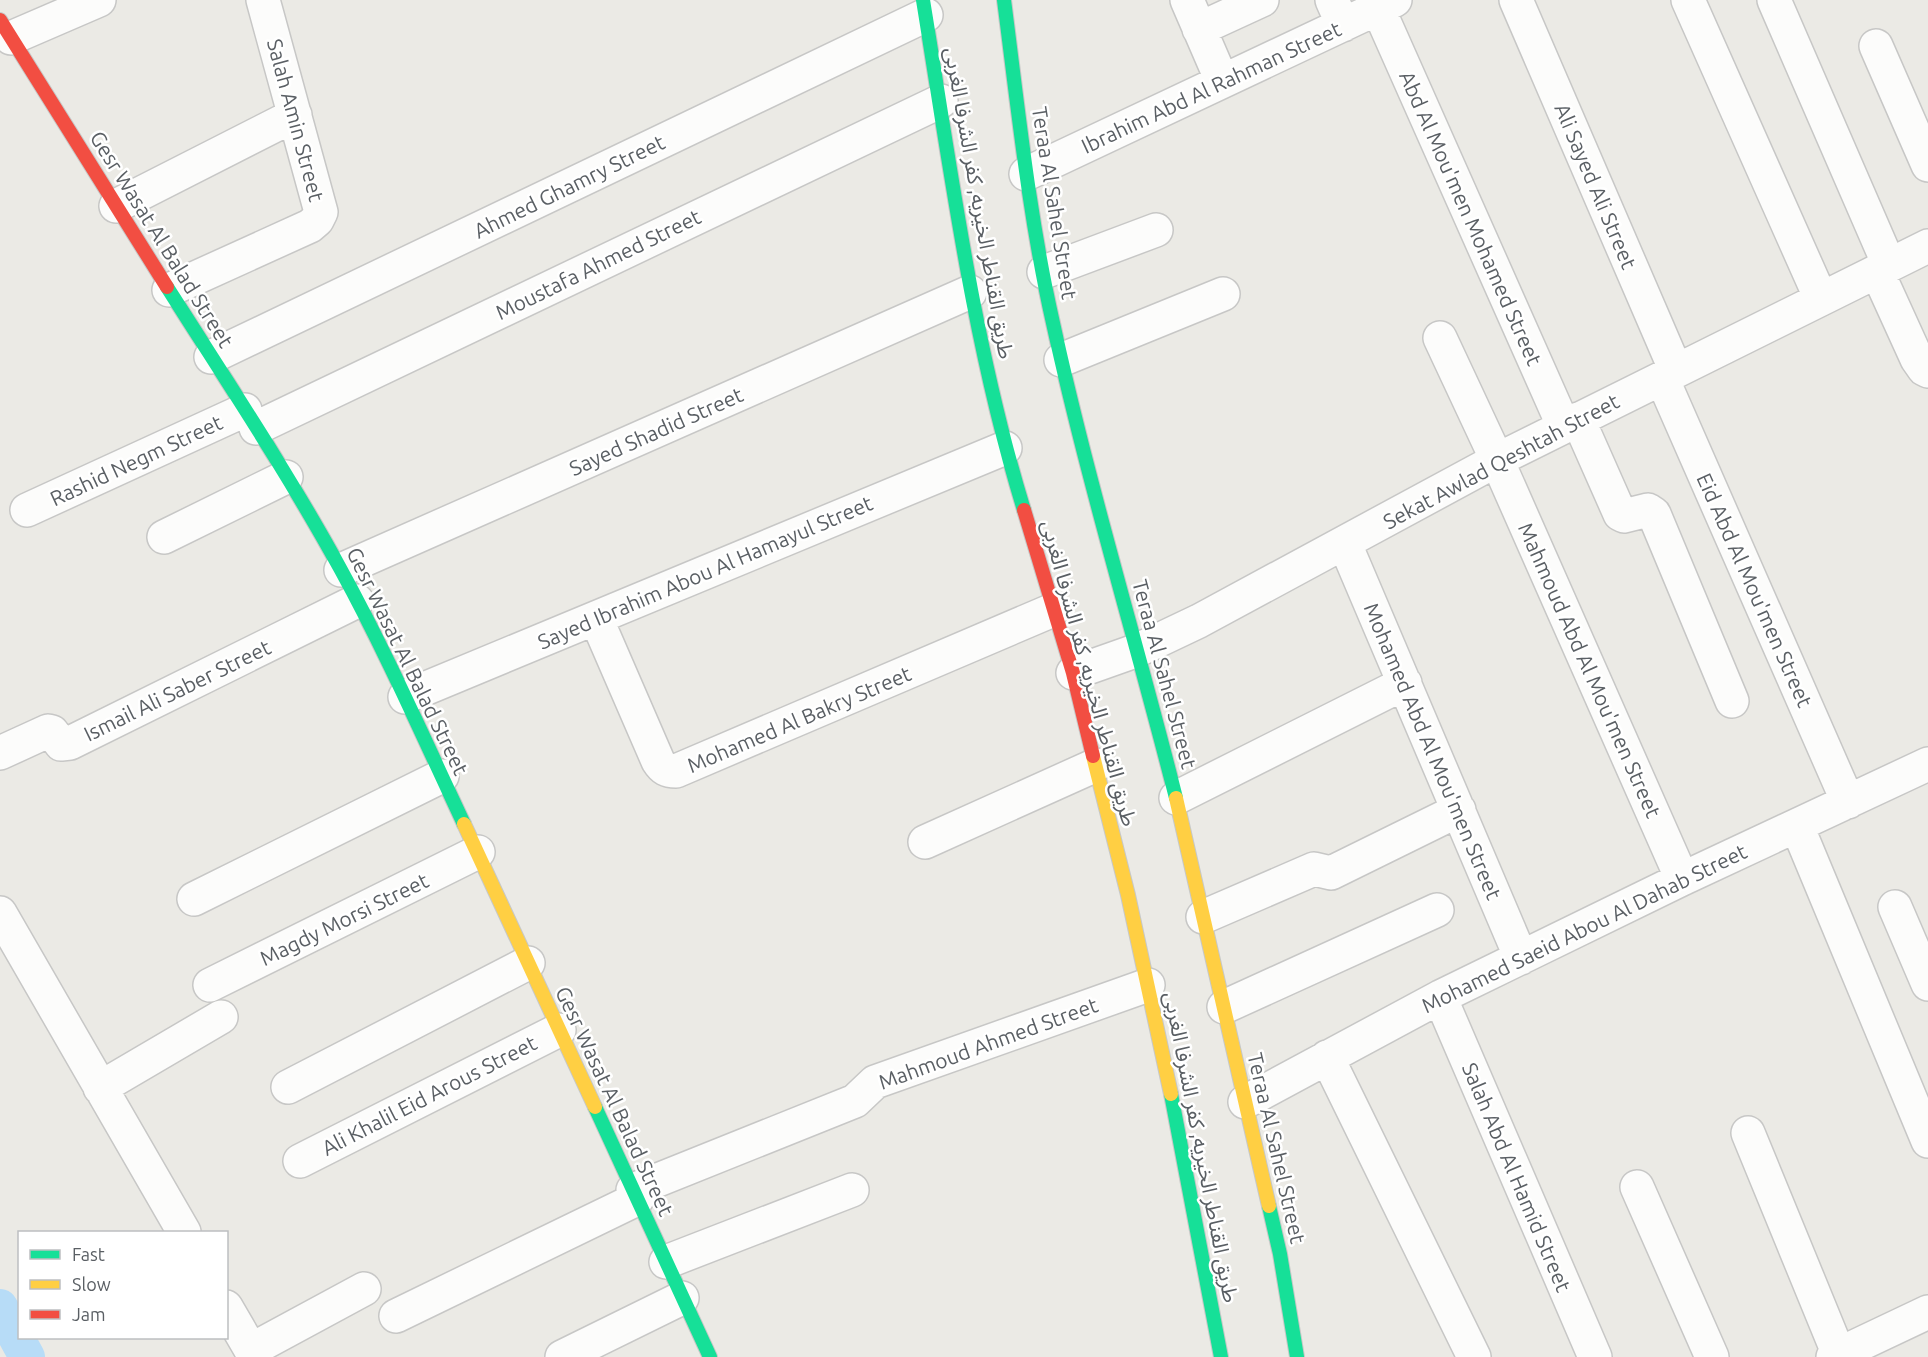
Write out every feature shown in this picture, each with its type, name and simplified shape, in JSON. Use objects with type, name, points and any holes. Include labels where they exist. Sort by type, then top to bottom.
[{"type":"street","points":[[6,29],[99,0]]},
{"type":"street","name":"Salah Amin Street","points":[[169,290],[310,226],[321,212],[263,0]]},
{"type":"street","name":"Teraa Al Sahel Street","points":[[1004,0],[1026,174],[1061,360],[1091,486],[1138,650],[1176,798],[1280,1254],[1297,1357]]},
{"type":"street","points":[[1222,81],[1193,14],[1262,0]]},
{"type":"street","name":"Ali Sayed Ali Street","points":[[1516,0],[1669,375]]},
{"type":"street","points":[[1688,0],[1821,298]]},
{"type":"street","points":[[1774,0],[1883,268],[1917,359],[1928,371]]},
{"type":"street","name":"Ibrahim Abd Al Rahman Street","points":[[1026,174],[1222,81],[1337,12],[1386,4]]},
{"type":"street","name":"Abd Al Mou'men Mohamed Street","points":[[1386,4],[1571,423],[1620,514],[1628,516],[1648,510],[1654,514],[1732,701]]},
{"type":"street","name":"طريق القناطر الخيريه, كفر الشرفا الغربى","points":[[924,7],[941,101],[970,292],[1005,448],[1073,673],[1148,985],[1176,1117],[1221,1357]]},
{"type":"street","name":"Ahmed Ghamry Street","points":[[211,357],[924,7]]},
{"type":"street","name":"Gesr Wasat Al Balad Street","points":[[6,29],[286,477],[341,570],[405,697],[478,852],[710,1357]]},
{"type":"street","points":[[1876,46],[1928,165]]},
{"type":"street","name":"Moustafa Ahmed Street","points":[[250,419],[941,101]]},
{"type":"street","points":[[116,206],[295,115]]},
{"type":"street","points":[[1044,272],[1156,230]]},
{"type":"street","name":"Sekat Awlad Qeshtah Street","points":[[1073,673],[1138,650],[1229,606],[1497,460],[1928,246]]},
{"type":"street","name":"Sayed Shadid Street","points":[[341,570],[970,292]]},
{"type":"street","points":[[1061,360],[1223,294]]},
{"type":"street","name":"Mahmoud Abd Al Mou'men Street","points":[[1440,338],[1497,460],[1682,879]]},
{"type":"street","name":"Eid Abd Al Mou'men Street","points":[[1669,375],[1848,802]]},
{"type":"street","name":"Rashid Negm Street","points":[[27,510],[250,419]]},
{"type":"street","name":"Sayed Ibrahim Abou Al Hamayul Street","points":[[405,697],[1005,448]]},
{"type":"street","points":[[164,537],[286,477]]},
{"type":"street","name":"Mohamed Abd Al Mou'men Street","points":[[1345,544],[1521,958]]},
{"type":"street","name":"Ismail Ali Saber Street","points":[[0,753],[48,731],[52,732],[61,744],[69,743],[357,601]]},
{"type":"street","name":"Mohamed Al Bakry Street","points":[[596,618],[658,761],[669,771],[676,771],[1053,610]]},
{"type":"street","points":[[1176,798],[1405,683]]},
{"type":"street","name":"Mohamed Saeid Abou Al Dahab Street","points":[[1245,1102],[1440,997],[1682,879],[1928,764]]},
{"type":"street","points":[[925,842],[1096,765]]},
{"type":"street","points":[[194,899],[442,776]]},
{"type":"street","points":[[1203,916],[1314,869],[1330,873],[1459,810]]},
{"type":"street","points":[[1797,826],[1928,1141]]},
{"type":"street","name":"Magdy Morsi Street","points":[[210,985],[478,852]]},
{"type":"street","points":[[1895,907],[1928,984]]},
{"type":"street","points":[[1224,1007],[1437,910]]},
{"type":"street","points":[[0,914],[183,1231]]},
{"type":"street","points":[[288,1087],[528,963]]},
{"type":"street","name":"Mahmoud Ahmed Street","points":[[396,1316],[635,1194],[860,1099],[875,1082],[1148,985]]},
{"type":"street","name":"Salah Abd Al Hamid Street","points":[[1440,997],[1595,1357]]},
{"type":"street","points":[[100,1088],[221,1017]]},
{"type":"street","name":"Ali Khalil Eid Arous Street","points":[[300,1161],[559,1030]]},
{"type":"street","points":[[1327,1057],[1474,1357]]},
{"type":"street","points":[[1748,1133],[1836,1356],[1928,1312]]},
{"type":"street","points":[[1637,1187],[1712,1357]]},
{"type":"street","points":[[666,1262],[852,1190]]},
{"type":"street","points":[[228,1310],[253,1353],[364,1289]]},
{"type":"street","points":[[562,1357],[682,1298]]},
{"type":"waterway","points":[[0,1307],[27,1357]]},
{"type":"traffic: fast","points":[[923,0],[977,321],[1006,447],[1024,510]]},
{"type":"traffic: fast","points":[[1004,0],[1031,203],[1053,323],[1097,502],[1176,798]]},
{"type":"traffic: fast","points":[[167,287],[278,462],[341,570],[389,664],[464,824]]},
{"type":"traffic: fast","points":[[1171,1094],[1221,1357]]},
{"type":"traffic: fast","points":[[595,1107],[710,1357]]},
{"type":"traffic: fast","points":[[1269,1206],[1280,1254],[1297,1357]]},
{"type":"traffic: slow","points":[[1093,756],[1128,895],[1171,1094]]},
{"type":"traffic: slow","points":[[1176,798],[1269,1206]]},
{"type":"traffic: slow","points":[[464,824],[595,1107]]},
{"type":"traffic: jam","points":[[0,20],[167,287]]},
{"type":"traffic: jam","points":[[1024,510],[1073,673],[1093,756]]}]
